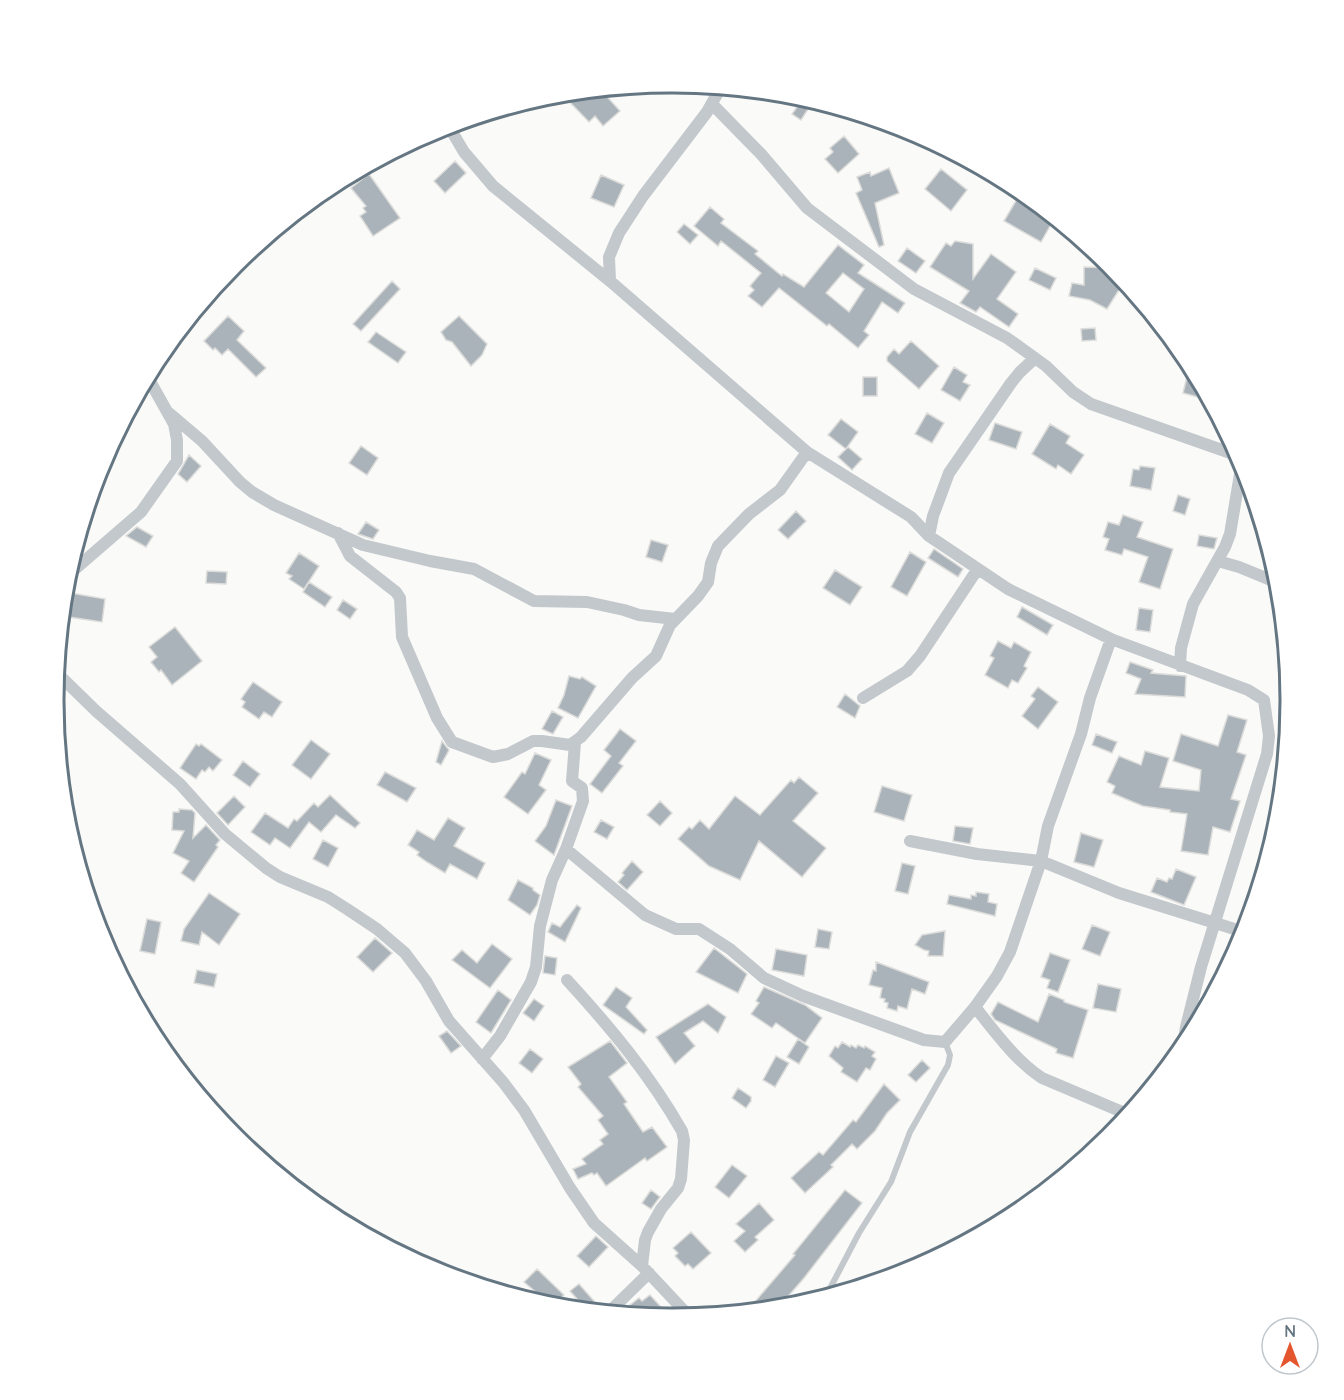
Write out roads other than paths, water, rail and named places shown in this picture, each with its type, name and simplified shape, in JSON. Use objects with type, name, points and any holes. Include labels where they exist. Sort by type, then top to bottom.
[{"type":"street","points":[[610,281],[609,257],[619,233],[643,196],[712,105],[717,95]]},
{"type":"street","points":[[712,105],[762,154],[807,208],[914,289],[998,333],[1035,358],[1073,392],[1091,404],[1226,451]]},
{"type":"street","points":[[453,134],[464,152],[492,186],[610,281],[807,452],[911,517],[929,536],[1008,589],[1111,639],[1248,690],[1263,700],[1269,736],[1264,762],[1214,924],[1188,1020]]},
{"type":"street","points":[[929,536],[933,516],[949,473],[1011,383],[1035,358]]},
{"type":"street","points":[[81,559],[141,512],[177,461],[174,424],[152,386]]},
{"type":"street","points":[[169,413],[202,441],[252,492],[274,505],[338,533],[384,551],[474,568],[534,601],[587,602],[639,615],[675,619]]},
{"type":"street","points":[[338,533],[350,556],[396,592],[400,598],[402,637],[437,718],[452,742],[493,757],[508,754],[532,741],[570,746],[632,678],[656,656],[675,619],[698,596],[708,582],[711,563],[718,546],[749,514],[780,490],[807,452]]},
{"type":"street","points":[[1180,666],[1181,648],[1193,604],[1218,561],[1230,534],[1239,483]]},
{"type":"street","points":[[1218,561],[1267,579]]},
{"type":"street","points":[[862,698],[907,671],[920,656],[977,570]]},
{"type":"street","points":[[566,849],[638,910],[676,928],[699,928],[730,949],[764,978],[803,996],[924,1041],[945,1042],[975,1007],[997,976],[1010,952],[1041,861],[1048,826],[1081,734],[1090,698],[1111,639]]},
{"type":"street","points":[[65,681],[180,784],[225,834],[266,868],[280,877],[328,897],[377,928],[398,947],[426,981],[449,1021],[503,1082],[524,1110],[570,1188],[594,1223],[646,1269],[681,1308]]},
{"type":"street","points":[[482,1059],[500,1036],[531,982],[536,967],[540,926],[549,892],[575,825],[583,794],[582,788],[572,781],[575,743]]},
{"type":"street","points":[[910,841],[977,854],[1041,861],[1119,893],[1234,929]]},
{"type":"street","points":[[567,980],[632,1054],[682,1131],[684,1140],[681,1179],[678,1188],[661,1209],[645,1240],[646,1269],[616,1304]]},
{"type":"street","points":[[975,1007],[997,1035],[1030,1070],[1042,1078],[1120,1111]]},
{"type":"lane","points":[[831,1286],[859,1233],[891,1182],[914,1124],[948,1065],[950,1055],[945,1042]]}]
